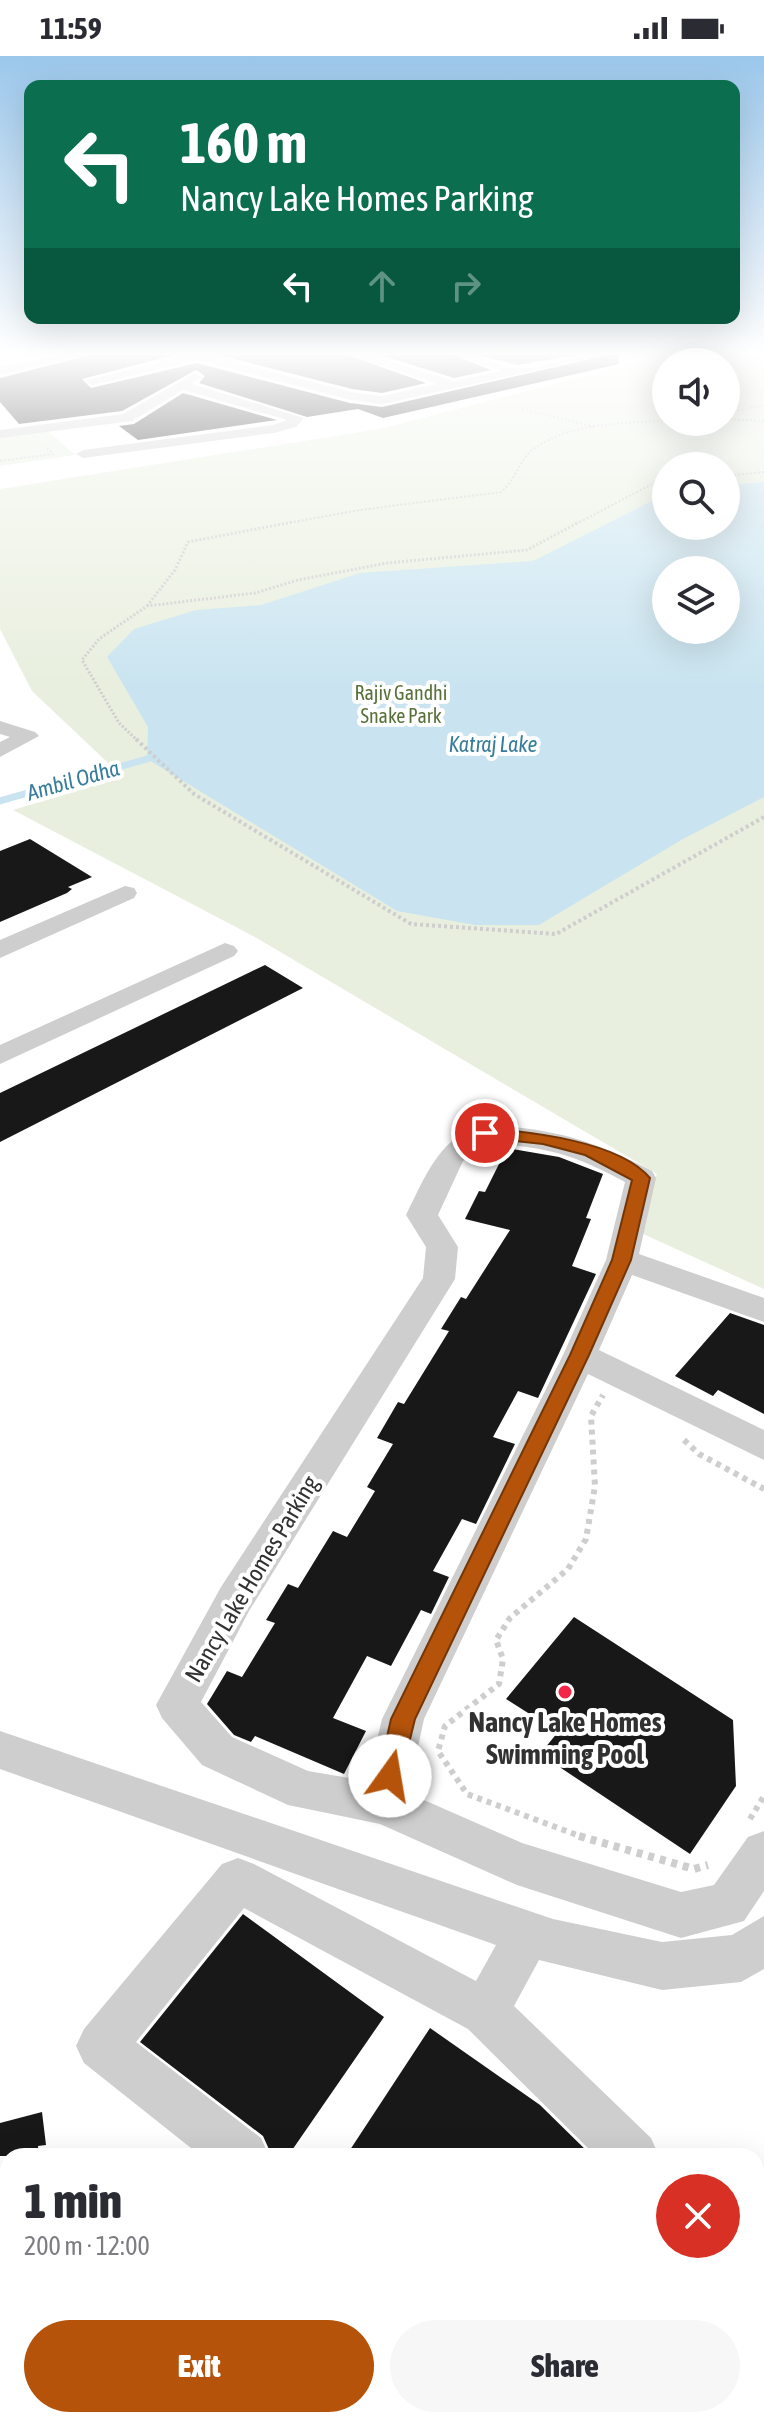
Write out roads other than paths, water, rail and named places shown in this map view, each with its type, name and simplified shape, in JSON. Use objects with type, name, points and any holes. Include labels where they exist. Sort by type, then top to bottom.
[{"type":"street","points":[[0,727],[28,736],[0,751]]},
{"type":"street","points":[[0,950],[125,893]]},
{"type":"street","points":[[0,1056],[225,951]]},
{"type":"street","name":"Nancy Lake Homes Parking","points":[[485,1133],[543,1138],[591,1151],[641,1178],[622,1260],[580,1355],[403,1719],[384,1804],[304,1791],[217,1751],[177,1705],[235,1599],[439,1279],[442,1247],[422,1215],[451,1156],[485,1133]]},
{"type":"street","points":[[622,1260],[764,1310]]},
{"type":"street","points":[[580,1355],[764,1446]]},
{"type":"street","points":[[0,1750],[528,1933],[662,1966],[741,1958],[764,1939]]},
{"type":"street","points":[[384,1804],[517,1863],[681,1915],[728,1905],[745,1845]]},
{"type":"street","points":[[233,2148],[101,2046],[238,1880],[485,2012],[625,2148]]},
{"type":"street","points":[[485,2012],[528,1933]]},
{"type":"water","name":"Katraj Lake","points":[[764,482],[764,797],[683,839],[539,925],[475,925],[397,911],[147,759],[148,727],[107,657],[134,629],[196,610],[261,605],[360,573],[533,561],[652,501],[652,540],[740,540],[740,484]]},
{"type":"waterway","name":"Ambil Odha","points":[[0,801],[147,759]]},
{"type":"place","name":"Nancy Lake Homes Swimming Pool","points":[[565,1692]]},
{"type":"park label","name":"Rajiv Gandhi Snake Park","points":[[401,704]]}]
